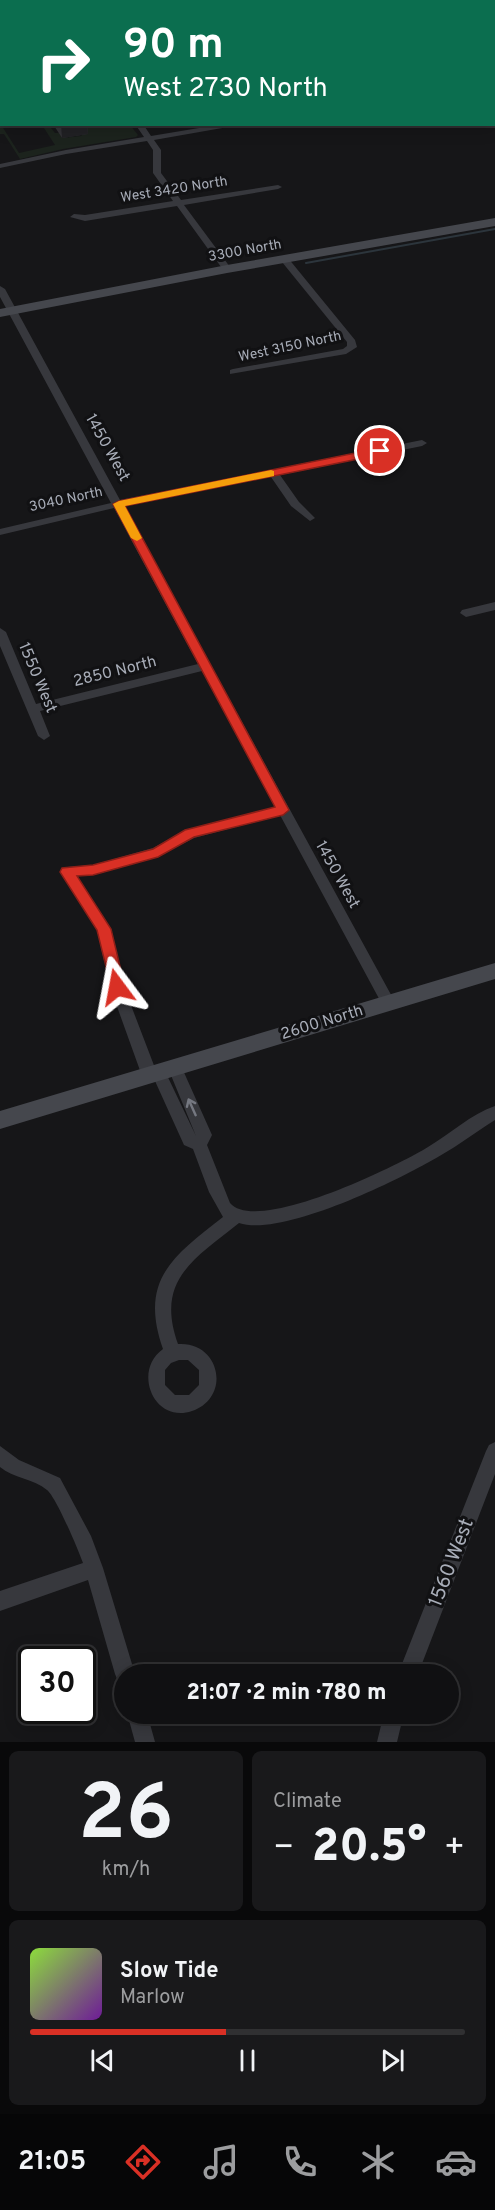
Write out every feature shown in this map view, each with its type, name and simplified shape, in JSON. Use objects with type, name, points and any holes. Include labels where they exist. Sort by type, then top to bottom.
[{"type":"street","points":[[140,126],[158,150],[157,173],[227,269]]},
{"type":"street","points":[[0,166],[66,152],[229,126]]},
{"type":"street","name":"West 3420 North","points":[[74,217],[85,218],[278,187]]},
{"type":"street","name":"3300 North","points":[[6,312],[227,269],[495,222]]},
{"type":"street","name":"West 3150 North","points":[[233,372],[346,351],[352,347],[352,342],[285,260]]},
{"type":"street","name":"1450 West","points":[[0,289],[6,312],[119,504],[388,1002]]},
{"type":"street","name":"3040 North","points":[[0,532],[119,504],[422,443]]},
{"type":"street","points":[[274,473],[295,504],[310,518]]},
{"type":"street","points":[[466,614],[495,606]]},
{"type":"street","name":"1550 West","points":[[0,632],[44,736]]},
{"type":"street","name":"2850 North","points":[[33,709],[205,666]]},
{"type":"street","points":[[283,810],[190,834],[158,852],[93,870],[67,872],[104,929],[117,987],[161,1073],[204,1135],[199,1145],[225,1210],[235,1217],[256,1219],[278,1217],[365,1186],[415,1163],[495,1112]]},
{"type":"street","name":"2600 North","points":[[0,1120],[495,971]]},
{"type":"street","points":[[173,1354],[160,1313],[165,1285],[187,1255],[235,1217]]},
{"type":"street","name":"1560 West","points":[[412,1664],[495,1451]]},
{"type":"street","points":[[0,1455],[13,1466],[54,1484],[82,1536],[94,1568],[122,1664]]},
{"type":"street","points":[[0,1601],[94,1568]]},
{"type":"street","points":[[140,1724],[145,1742]]},
{"type":"street","points":[[387,1742],[391,1724]]},
{"type":"shaded area","points":[[0,126],[2,126],[19,153],[55,145],[43,126],[54,126],[51,128],[62,138],[81,136],[84,129],[88,128],[87,126],[131,126],[138,135],[20,159],[4,134],[0,134]]},
{"type":"waterway","points":[[306,263],[495,229]]},
{"type":"slow traffic","points":[[137,538],[119,504],[271,473]]},
{"type":"route","points":[[117,987],[104,929],[67,872],[93,870],[158,852],[190,834],[283,810],[119,504],[380,451]]}]
